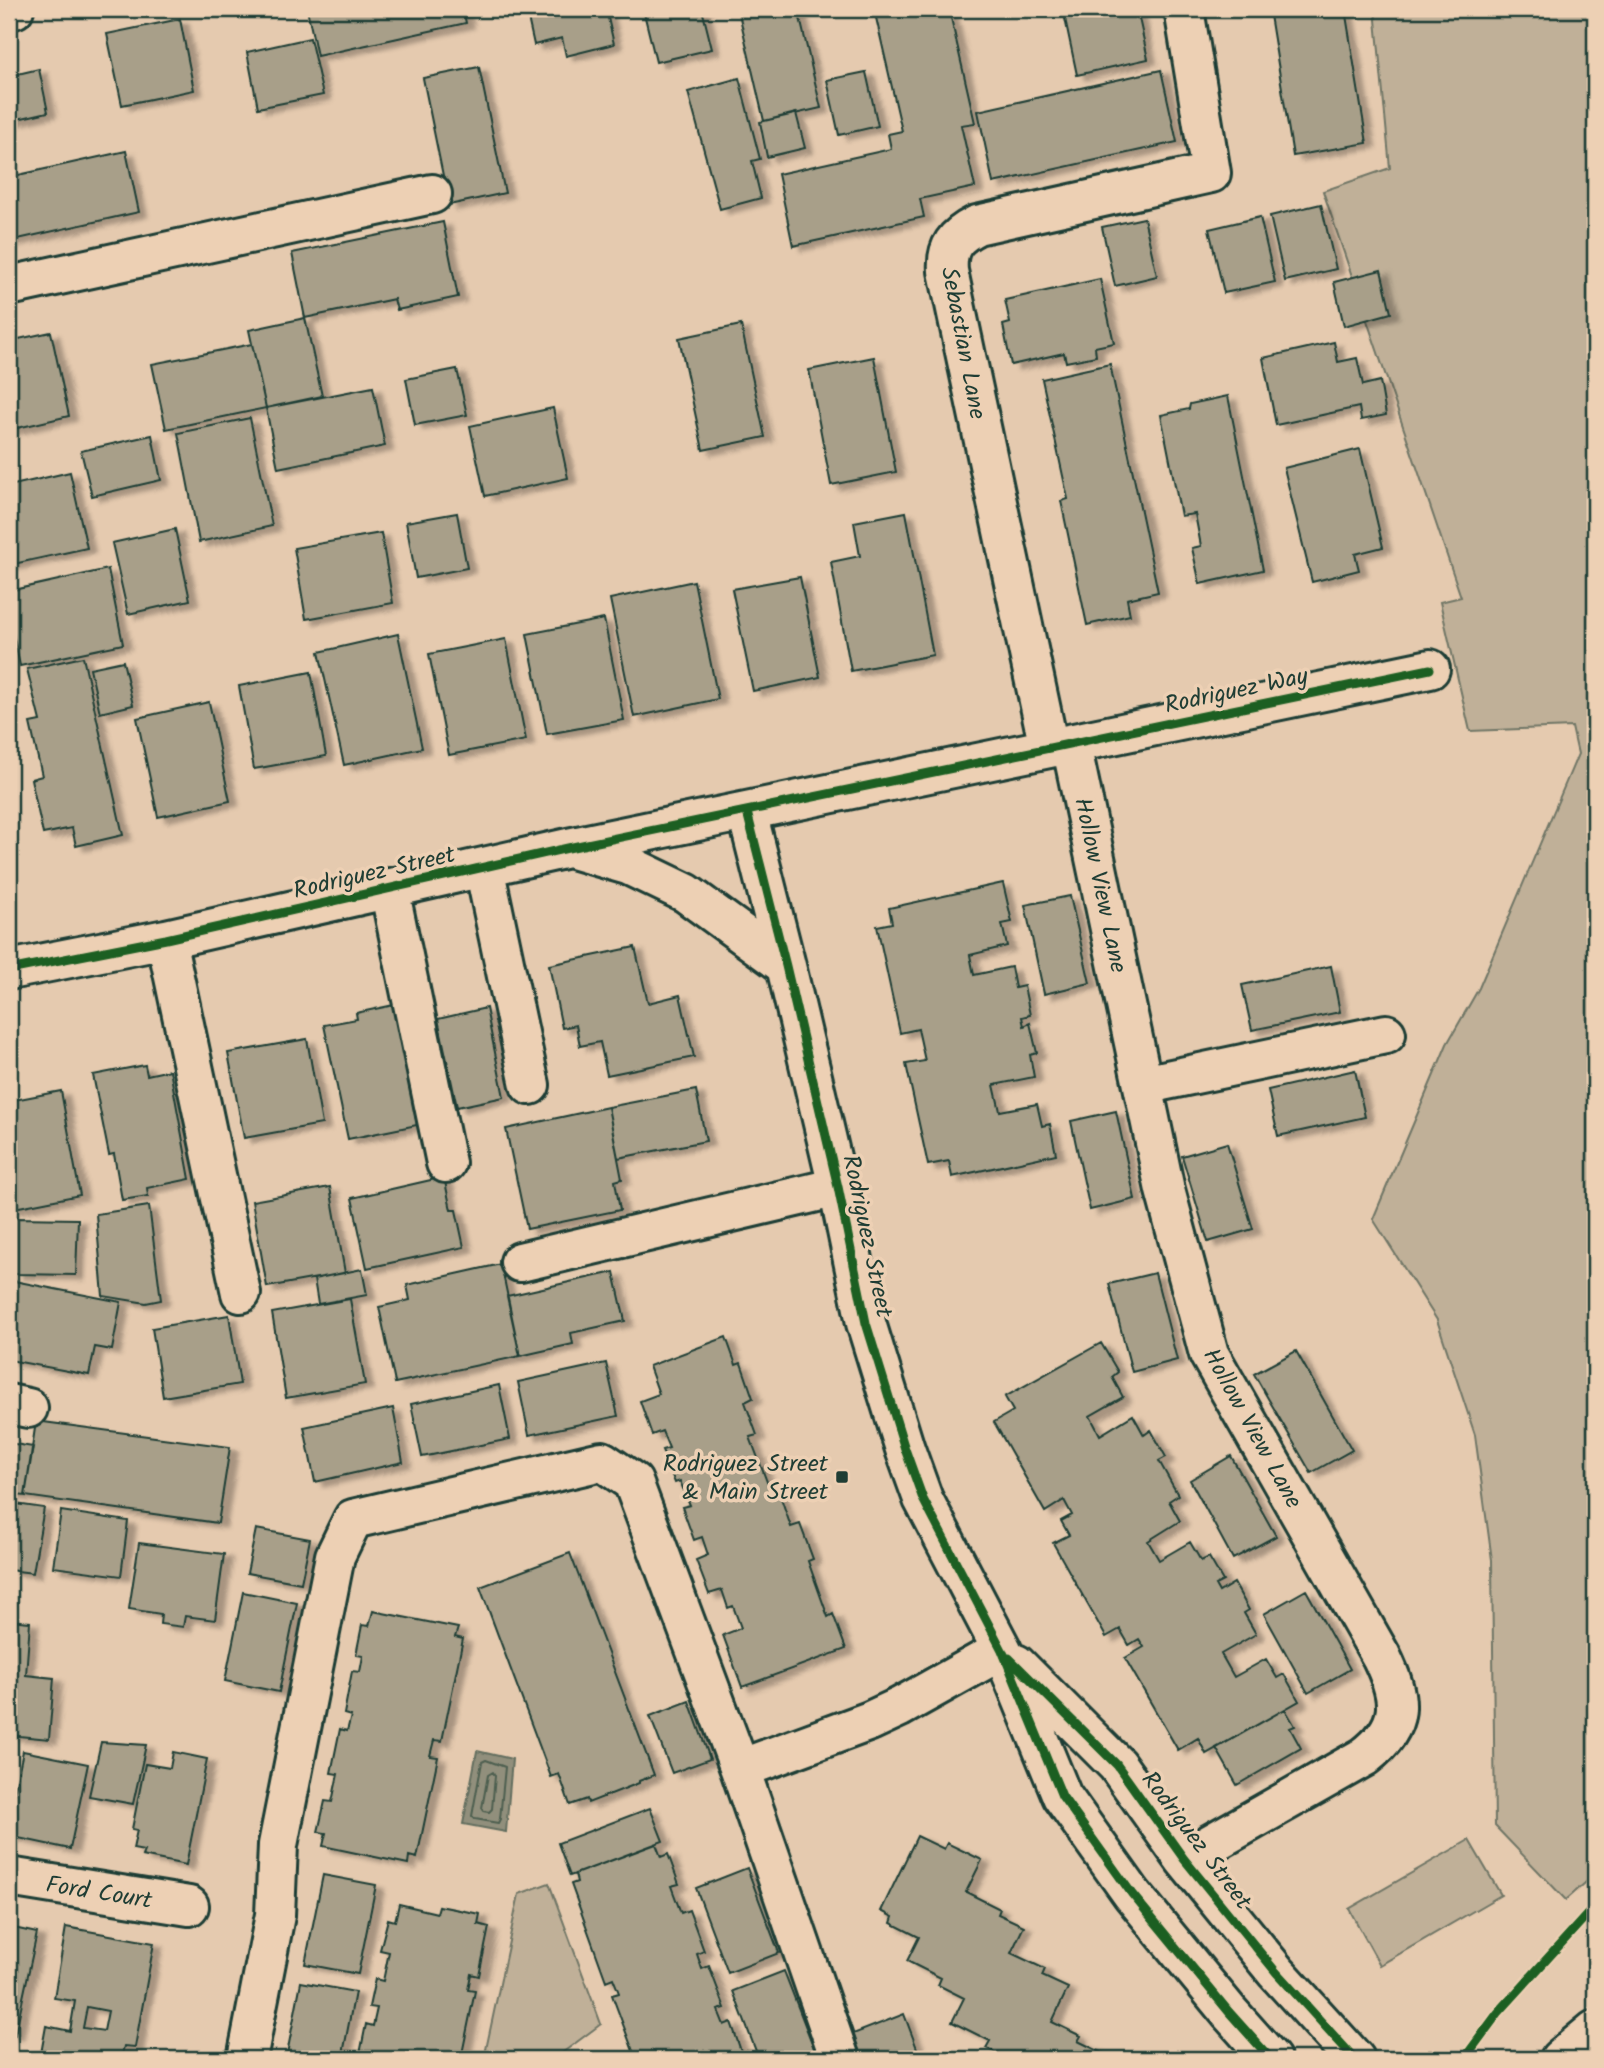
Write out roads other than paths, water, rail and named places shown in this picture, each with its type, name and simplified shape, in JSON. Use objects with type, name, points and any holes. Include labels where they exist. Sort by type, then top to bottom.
[{"type":"street","name":"Sebastian Lane","points":[[1060,746],[948,271],[947,255],[964,232],[977,225],[1211,173],[1184,9]]},
{"type":"street","points":[[9,286],[432,194]]},
{"type":"street","name":"Rodriguez Way","points":[[1060,746],[1430,669]]},
{"type":"street","name":"Rodriguez Street","points":[[9,971],[166,939],[568,848],[1060,746]]},
{"type":"street","name":"Hollow View Lane","points":[[1060,746],[1143,1084],[1165,1190],[1209,1354],[1381,1656],[1396,1692],[1394,1720],[1380,1745],[1364,1758],[1184,1859]]},
{"type":"street","name":"Rodriguez Street","points":[[747,812],[838,1188],[866,1323],[923,1499],[1002,1650],[1062,1796],[1132,1894],[1271,2059]]},
{"type":"street","points":[[568,848],[628,865],[686,893],[786,966]]},
{"type":"street","points":[[484,867],[530,1085]]},
{"type":"street","points":[[389,888],[446,1163]]},
{"type":"street","points":[[166,939],[241,1293]]},
{"type":"street","points":[[1143,1084],[1386,1034]]},
{"type":"street","points":[[520,1262],[838,1188]]},
{"type":"street","points":[[247,2059],[275,1916],[278,1845],[335,1556],[353,1519],[602,1461],[633,1482],[740,1769],[840,2059]]},
{"type":"street","name":"Rodriguez Street","points":[[1002,1650],[1117,1765],[1184,1859],[1276,1972],[1355,2059]]},
{"type":"street","points":[[740,1769],[870,1721],[1002,1650]]},
{"type":"street","name":"Ford Court","points":[[9,1877],[189,1906]]},
{"type":"street","points":[[1560,2059],[1595,2030]]},
{"type":"water","points":[[477,1751],[512,1759],[506,1832],[463,1824]]},
{"type":"place","name":"Rodriguez Street & Main Street","points":[[842,1477]]}]
